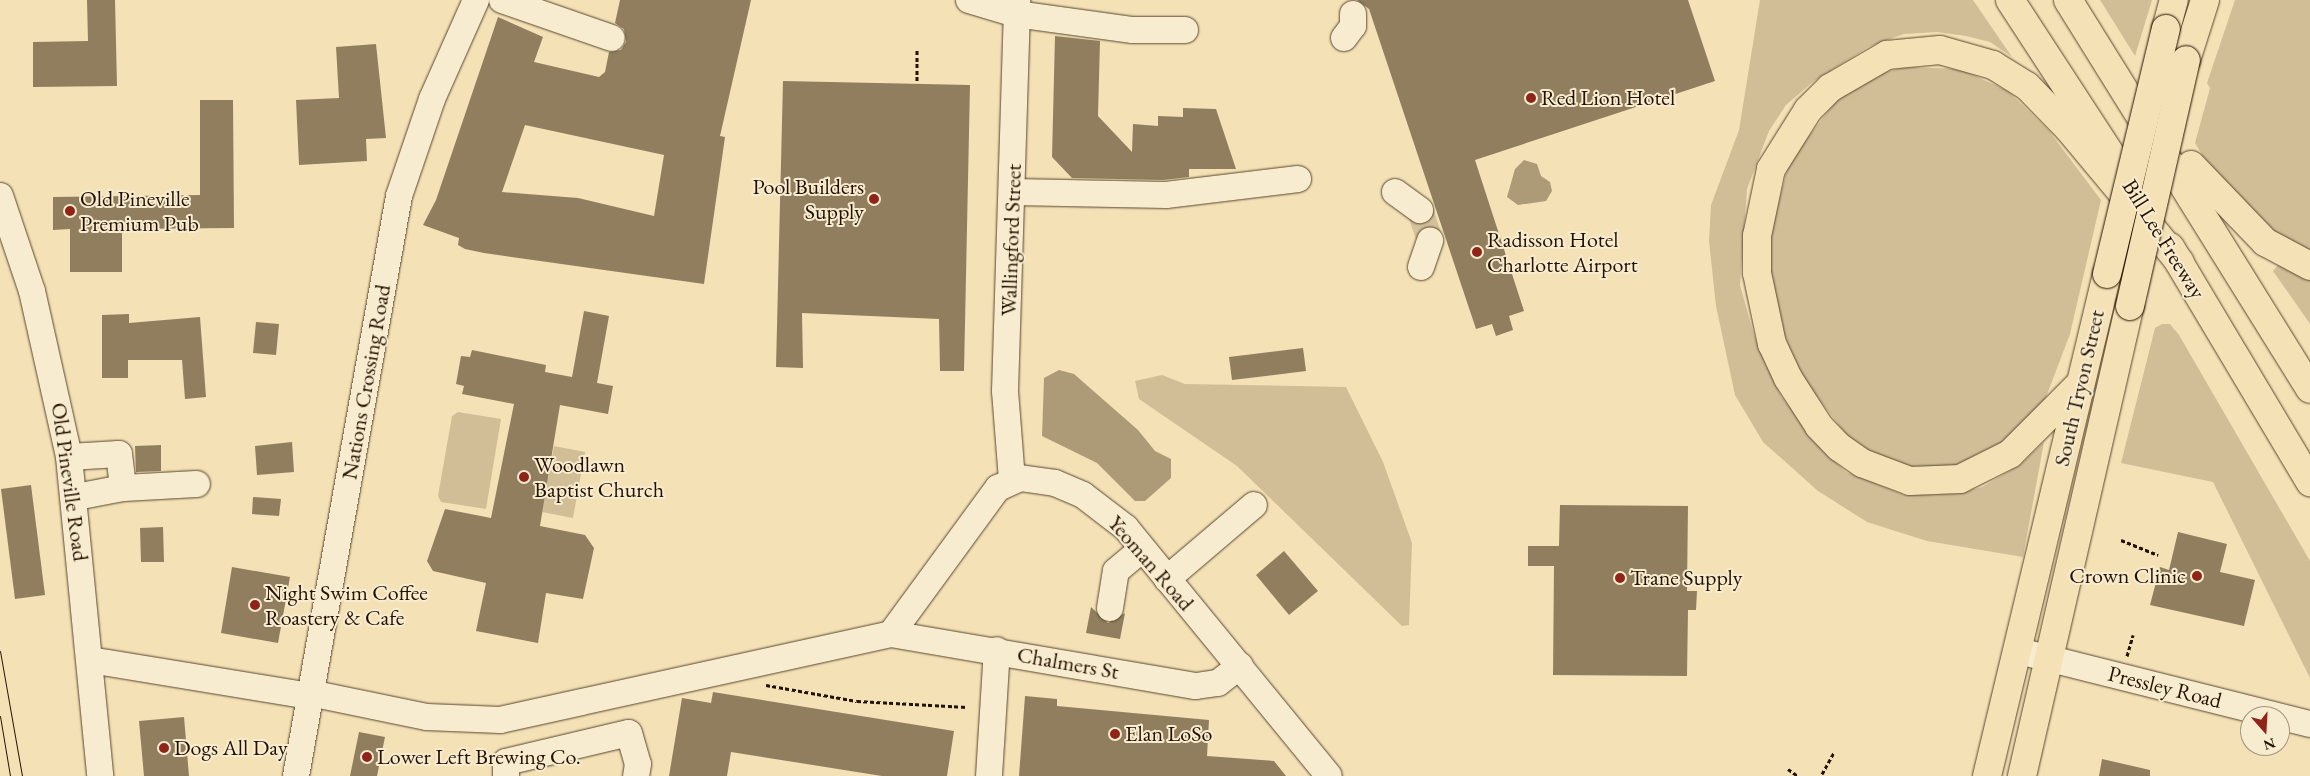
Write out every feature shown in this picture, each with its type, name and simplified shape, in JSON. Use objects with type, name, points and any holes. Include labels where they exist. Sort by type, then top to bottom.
[{"type":"main road","name":"Bill Lee Freeway","points":[[2010,0],[2180,262],[2310,482]]},
{"type":"main road","points":[[2068,0],[2117,74],[2310,389]]},
{"type":"main road","name":"South Tryon Street","points":[[1987,776],[1998,722],[2019,651],[2078,386],[2174,0]]},
{"type":"main road","name":"South Tryon Street","points":[[2022,776],[2052,659],[2186,60],[2205,0]]},
{"type":"main road","points":[[2078,386],[2010,454],[1960,479],[1910,481],[1862,463],[1839,447],[1819,426],[1788,378],[1772,344],[1757,273],[1756,236],[1771,169],[1808,110],[1830,88],[1887,55],[1940,50],[1993,65],[2027,86],[2069,129],[2180,262]]},
{"type":"main road","points":[[2117,74],[2215,194],[2265,242],[2310,266]]},
{"type":"main road","points":[[1967,776],[1998,722]]},
{"type":"street","name":"Nations Crossing Road","points":[[296,776],[399,196],[432,99],[476,0]]},
{"type":"street","points":[[502,0],[612,38]]},
{"type":"street","points":[[969,0],[1017,7],[1134,30],[1185,30]]},
{"type":"street","name":"Wallingford Street","points":[[1012,480],[1005,391],[1013,192],[1017,7]]},
{"type":"street","points":[[1013,192],[1166,195],[1298,179]]},
{"type":"street","points":[[1395,192],[1420,210]]},
{"type":"street","name":"Old Pineville Road","points":[[0,196],[5,227],[46,343],[76,497],[100,776]]},
{"type":"street","points":[[1421,267],[1430,241]]},
{"type":"street","points":[[69,457],[119,454],[123,488]]},
{"type":"street","name":"Yeoman Road","points":[[1012,480],[1035,478],[1083,495],[1126,528],[1329,776]]},
{"type":"street","points":[[90,660],[310,694],[427,718],[493,721],[891,634],[983,505],[1012,480]]},
{"type":"street","points":[[76,497],[123,488],[197,484]]},
{"type":"street","points":[[1167,579],[1254,505]]},
{"type":"street","points":[[1110,608],[1116,571],[1142,549]]},
{"type":"street","name":"Chalmers St","points":[[891,634],[997,650],[1196,686],[1218,683],[1240,666]]},
{"type":"street","points":[[989,776],[997,650]]},
{"type":"street","name":"Pressley Road","points":[[2019,651],[2310,724]]},
{"type":"street","points":[[506,776],[506,762],[629,733],[638,764],[636,776]]},
{"type":"path","points":[[917,50],[917,80]]},
{"type":"path","points":[[2121,540],[2158,555]]},
{"type":"path","points":[[2127,659],[2133,635]]},
{"type":"path","points":[[762,684],[857,700],[967,707]]},
{"type":"path","points":[[1822,774],[1834,752]]},
{"type":"path","points":[[1788,769],[1798,776]]},
{"type":"shaded area","points":[[1760,0],[1973,0],[2012,57],[1990,42],[1966,36],[1937,32],[1904,34],[1868,47],[1814,81],[1786,105],[1769,131],[1747,189],[1740,285],[1754,335],[1781,396],[1825,453],[1846,472],[1904,495],[1957,494],[1982,487],[2020,465],[2044,442],[2023,557],[1927,541],[1867,522],[1818,491],[1763,442],[1735,395],[1716,306],[1709,241],[1711,205],[1739,130]]},
{"type":"shaded area","points":[[2100,0],[2152,0],[2135,56]]},
{"type":"shaded area","points":[[2235,0],[2310,0],[2310,255],[2265,227],[2210,168],[2195,143],[2210,88],[2207,83]]},
{"type":"shaded area","points":[[1904,67],[1960,69],[2008,91],[2049,131],[2101,200],[2070,334],[2043,405],[2018,437],[1958,468],[1909,470],[1876,458],[1847,436],[1803,378],[1783,332],[1772,289],[1768,245],[1789,162],[1836,101],[1876,75]]},
{"type":"shaded area","points":[[1524,160],[1537,164],[1541,176],[1550,182],[1552,191],[1546,201],[1518,205],[1507,197],[1515,169]]},
{"type":"shaded area","points":[[2278,265],[2310,278],[2310,324],[2273,271]]},
{"type":"shaded area","points":[[2162,324],[2170,324],[2179,335],[2310,561],[2310,678],[2213,482],[2121,463],[2155,328]]},
{"type":"shaded area","points":[[1059,370],[1074,374],[1138,430],[1155,451],[1171,459],[1171,478],[1145,501],[1135,501],[1097,463],[1042,436],[1044,378]]},
{"type":"shaded area","points":[[1162,375],[1185,384],[1346,387],[1383,462],[1412,543],[1409,625],[1402,626],[1237,466],[1139,399],[1135,381]]},
{"type":"shaded area","points":[[458,412],[501,419],[486,509],[441,502],[438,496],[452,416]]},
{"type":"shaded area","points":[[554,446],[585,452],[573,518],[542,512]]},
{"type":"building","points":[[87,0],[115,0],[117,86],[33,87],[33,42],[88,41]]},
{"type":"building","points":[[620,0],[751,0],[720,136],[725,137],[704,284],[484,253],[465,249],[458,245],[459,238],[423,225],[436,200],[498,17],[543,37],[534,62],[599,77],[605,72],[609,52],[621,50],[626,42],[624,29],[615,23]],"holes":[[[525,125],[664,155],[654,216],[578,198],[502,192]]]},
{"type":"building","name":"Red Lion Hotel","points":[[1357,0],[1688,0],[1715,81],[1475,160],[1524,311],[1509,316],[1513,330],[1496,336],[1492,324],[1476,329],[1369,9]]},
{"type":"building","points":[[1055,36],[1100,41],[1098,116],[1132,152],[1133,124],[1158,126],[1158,116],[1183,117],[1183,108],[1216,109],[1236,169],[1189,169],[1189,177],[1163,180],[1072,178],[1052,157]]},
{"type":"building","points":[[376,44],[386,138],[366,139],[367,161],[299,165],[296,100],[339,98],[336,47]]},
{"type":"building","name":"Pool Builders Supply","points":[[783,81],[970,85],[964,371],[940,371],[939,319],[802,313],[803,368],[776,367]]},
{"type":"building","points":[[200,100],[233,100],[234,228],[122,229],[122,272],[70,272],[70,229],[53,230],[53,197],[200,195]]},
{"type":"building","name":"Woodlawn Baptist Church","points":[[584,311],[609,316],[597,383],[613,386],[608,414],[560,405],[540,526],[585,535],[594,548],[583,599],[546,593],[538,643],[476,631],[486,583],[433,571],[427,561],[445,509],[491,518],[514,404],[462,394],[464,386],[456,384],[461,356],[470,357],[472,350],[546,365],[545,372],[572,377]]},
{"type":"building","points":[[129,314],[129,323],[200,317],[206,397],[185,399],[182,360],[128,360],[128,378],[102,378],[102,315]]},
{"type":"building","points":[[256,322],[279,324],[276,355],[253,353]]},
{"type":"building","points":[[1303,348],[1306,371],[1232,380],[1229,357]]},
{"type":"building","points":[[292,442],[294,472],[257,475],[255,446]]},
{"type":"building","points":[[161,445],[161,471],[136,472],[135,446]]},
{"type":"building","points":[[31,485],[45,595],[15,599],[1,489]]},
{"type":"building","points":[[253,497],[281,499],[279,516],[252,514]]},
{"type":"building","name":"Trane Supply","points":[[1560,505],[1688,506],[1687,591],[1697,591],[1696,610],[1688,610],[1687,676],[1553,675],[1554,566],[1528,566],[1528,546],[1559,546]]},
{"type":"building","points":[[163,527],[164,562],[141,562],[140,528]]},
{"type":"building","name":"Crown Clinic","points":[[2178,532],[2227,544],[2220,572],[2255,580],[2244,626],[2150,605],[2160,567],[2169,570]]},
{"type":"building","points":[[1284,551],[1318,591],[1289,615],[1256,575]]},
{"type":"building","name":"Night Swim Coffee Roastery & Cafe","points":[[232,567],[290,577],[278,643],[221,633]]},
{"type":"building","points":[[1091,607],[1108,623],[1125,613],[1120,639],[1086,633]]},
{"type":"building","points":[[713,692],[954,731],[947,776],[882,776],[731,752],[727,776],[669,776],[682,698],[711,703]]},
{"type":"building","name":"Elan LoSo","points":[[1025,696],[1057,699],[1057,706],[1209,720],[1207,756],[1274,761],[1286,776],[1019,776]]},
{"type":"building","name":"Dogs All Day","points":[[184,717],[189,776],[144,776],[139,721]]},
{"type":"building","name":"Lower Left Brewing Co.","points":[[359,732],[385,737],[377,776],[350,776]]},
{"type":"building","points":[[2102,759],[2150,770],[2150,776],[2099,776]]},
{"type":"tunnel","points":[[1420,210],[1430,241]]},
{"type":"tram line","points":[[0,651],[22,776]]},
{"type":"tram line","points":[[0,716],[10,776]]},
{"type":"place","name":"Red Lion Hotel","points":[[1531,98]]},
{"type":"place","name":"Pool Builders Supply","points":[[874,199]]},
{"type":"place","name":"Old Pineville Premium Pub","points":[[70,211]]},
{"type":"place","name":"Radisson Hotel Charlotte Airport","points":[[1477,252]]},
{"type":"place","name":"Woodlawn Baptist Church","points":[[524,477]]},
{"type":"place","name":"Crown Clinic","points":[[2197,576]]},
{"type":"place","name":"Trane Supply","points":[[1620,578]]},
{"type":"place","name":"Night Swim Coffee Roastery & Cafe","points":[[255,605]]},
{"type":"place","name":"Elan LoSo","points":[[1115,734]]},
{"type":"place","name":"Dogs All Day","points":[[164,748]]},
{"type":"place","name":"Lower Left Brewing Co.","points":[[367,757]]}]
